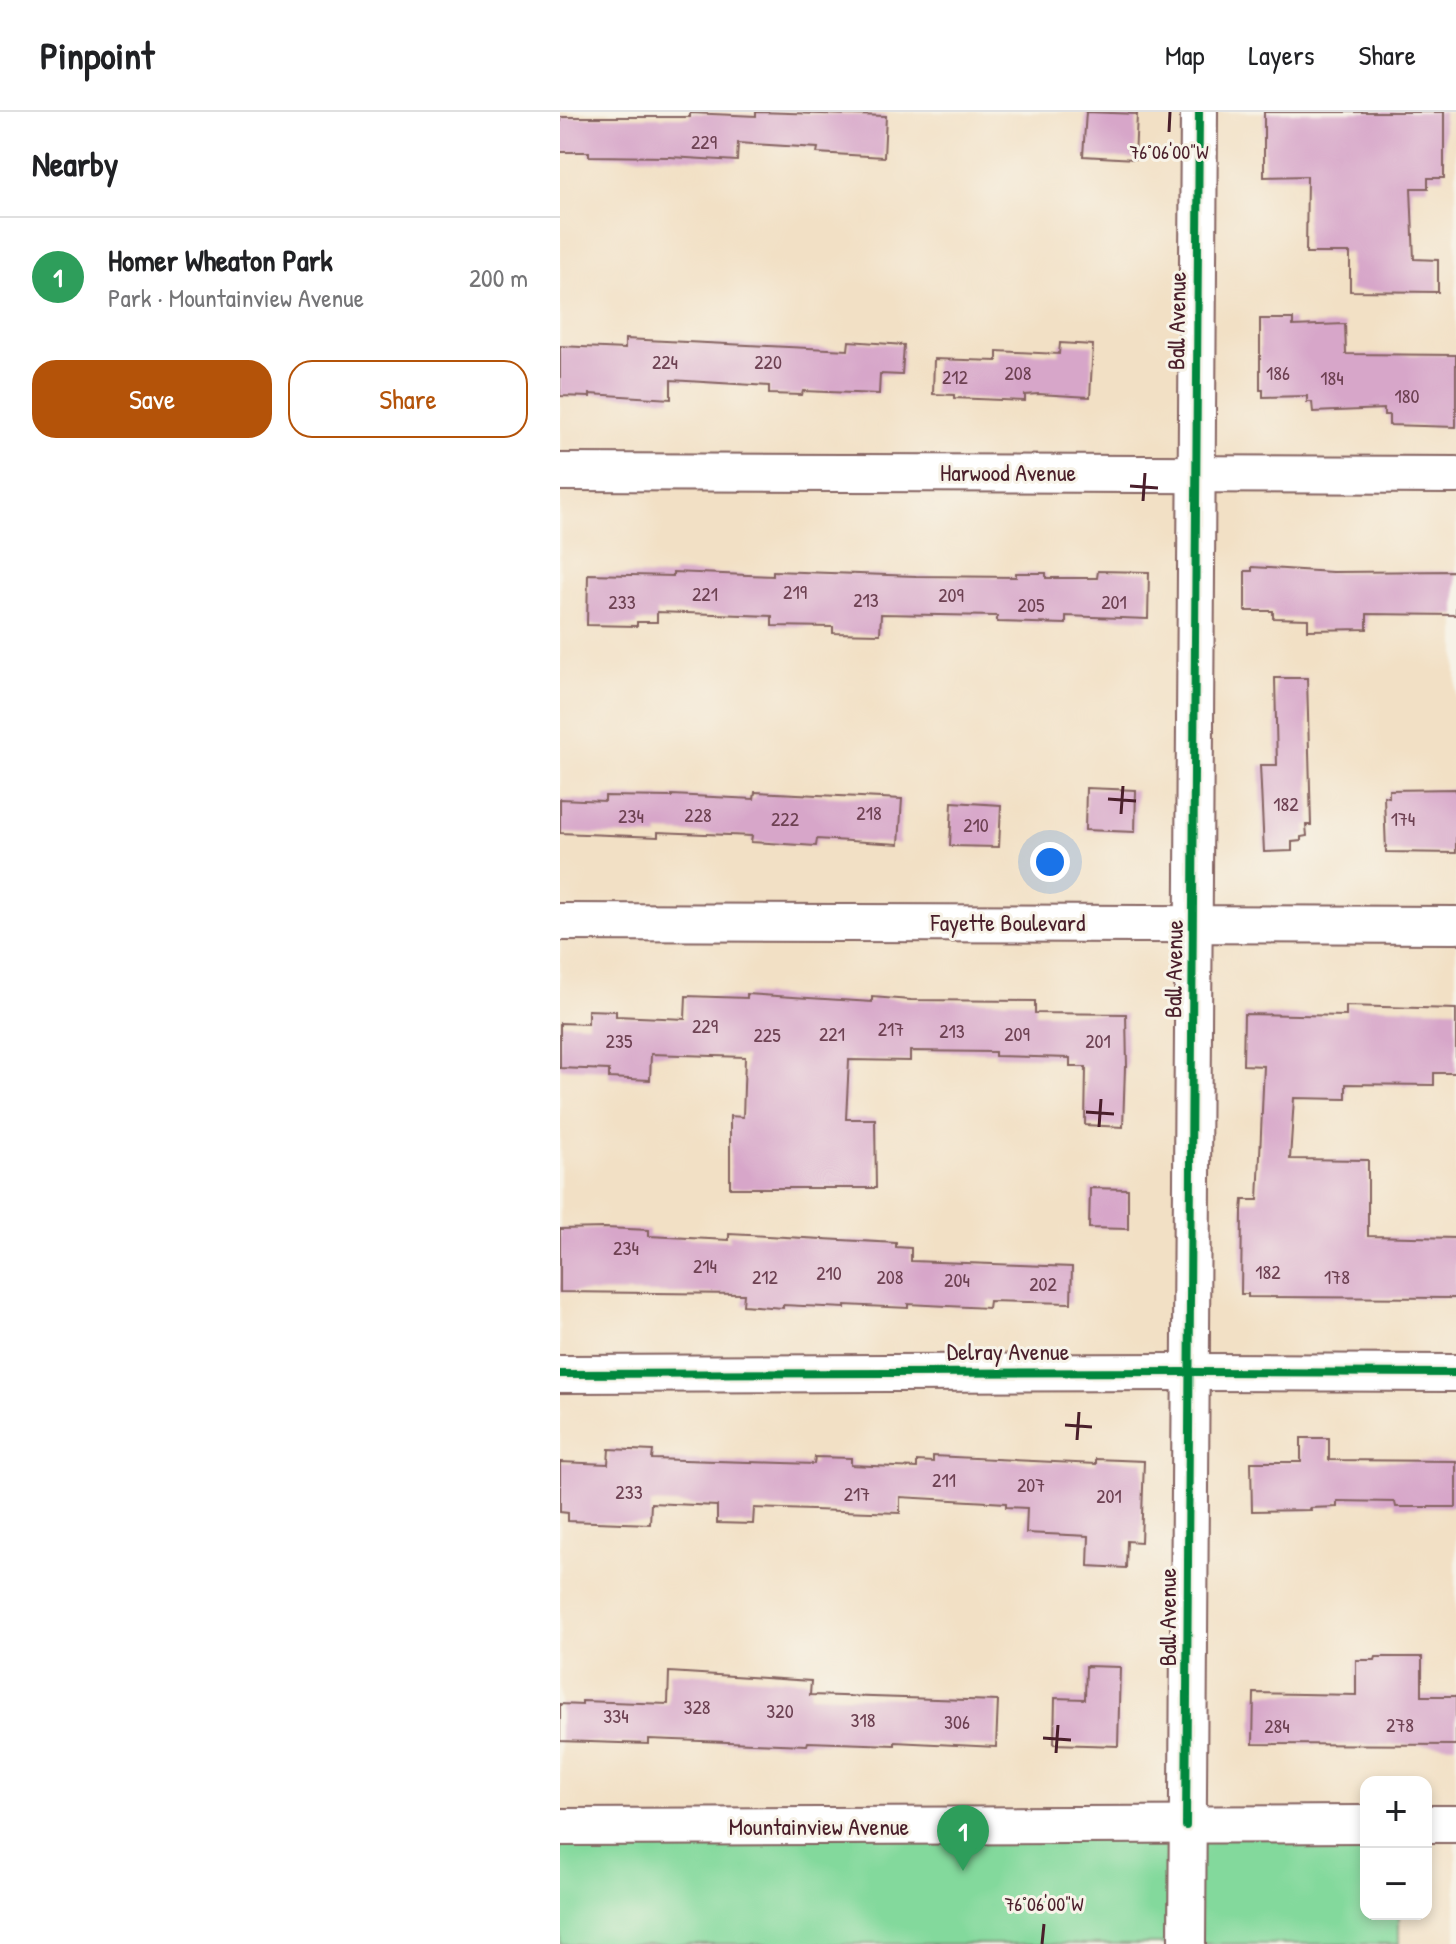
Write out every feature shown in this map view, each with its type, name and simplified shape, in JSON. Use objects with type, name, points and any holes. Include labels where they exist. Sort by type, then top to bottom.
[{"type":"street","name":"Ball Avenue","points":[[1187,1944],[1199,112]]},
{"type":"street","name":"Harwood Avenue","points":[[560,472],[1456,475]]},
{"type":"street","name":"Fayette Boulevard","points":[[560,922],[1456,925]]},
{"type":"street","name":"Delray Avenue","points":[[560,1374],[1456,1373]]},
{"type":"street","name":"Mountainview Avenue","points":[[560,1827],[1360,1824]]},
{"type":"street","points":[[1432,1824],[1456,1824]]},
{"type":"green space","points":[[1360,1824],[1360,1920],[1399,1920],[1399,1944],[560,1944],[560,1827]]},
{"type":"building","points":[[756,112],[886,116],[884,157],[817,153],[818,148],[738,143],[737,161],[589,156],[589,152],[560,152],[560,117],[690,117],[690,113],[756,116]]},
{"type":"building","points":[[1086,112],[1137,114],[1135,159],[1083,156]]},
{"type":"building","points":[[1264,112],[1444,112],[1444,178],[1428,178],[1428,188],[1411,188],[1414,259],[1438,260],[1438,292],[1350,291],[1350,253],[1306,253],[1307,176],[1264,177]]},
{"type":"building","points":[[1260,319],[1293,319],[1293,326],[1345,324],[1346,354],[1456,355],[1456,427],[1389,425],[1389,415],[1384,415],[1384,409],[1313,412],[1312,402],[1307,402],[1307,396],[1263,397],[1263,390],[1260,390]]},
{"type":"building","points":[[625,339],[848,350],[849,341],[904,345],[902,375],[880,374],[879,394],[803,391],[802,395],[769,394],[769,386],[671,380],[671,399],[590,394],[590,397],[560,396],[560,346],[625,349]]},
{"type":"building","points":[[1060,343],[1093,345],[1090,397],[1038,394],[1025,395],[1025,401],[933,394],[934,359],[997,361],[997,351],[1059,354]]},
{"type":"building","points":[[1252,567],[1332,572],[1456,571],[1456,615],[1367,614],[1367,629],[1308,630],[1308,619],[1273,618],[1273,611],[1245,611],[1245,571],[1252,571]]},
{"type":"building","points":[[773,571],[1016,577],[1016,573],[1046,573],[1046,578],[1097,578],[1098,571],[1149,572],[1148,619],[1066,616],[1066,624],[997,622],[997,616],[881,614],[880,634],[833,633],[833,627],[772,626],[772,616],[657,612],[657,622],[637,622],[637,626],[587,625],[588,574],[673,576],[673,572],[773,576]]},
{"type":"building","points":[[1275,678],[1307,678],[1311,825],[1306,825],[1307,836],[1301,837],[1301,841],[1292,842],[1292,851],[1264,852],[1260,765],[1277,765]]},
{"type":"building","points":[[1086,788],[1136,790],[1135,832],[1085,830]]},
{"type":"building","points":[[1456,789],[1456,853],[1386,852],[1384,796],[1389,797],[1389,790]]},
{"type":"building","points":[[755,792],[902,799],[899,844],[817,839],[816,846],[751,842],[752,836],[658,832],[658,837],[560,833],[560,799],[605,801],[605,796],[672,795],[754,799]]},
{"type":"building","points":[[952,802],[1001,805],[999,847],[950,846]]},
{"type":"building","points":[[747,994],[872,1002],[872,997],[1035,1001],[1035,1013],[1126,1014],[1127,1067],[1123,1127],[1085,1125],[1086,1067],[1070,1067],[1070,1058],[995,1056],[995,1052],[910,1051],[910,1061],[849,1060],[846,1119],[875,1119],[876,1188],[730,1188],[730,1116],[743,1117],[745,1057],[651,1054],[650,1080],[609,1078],[609,1070],[560,1068],[560,1023],[588,1024],[588,1010],[616,1011],[616,1016],[685,1019],[686,996],[747,998]]},
{"type":"building","points":[[1346,1006],[1456,1009],[1456,1073],[1434,1073],[1434,1085],[1346,1084],[1346,1099],[1294,1098],[1290,1159],[1368,1160],[1368,1236],[1456,1238],[1456,1298],[1248,1297],[1248,1294],[1241,1294],[1243,1200],[1258,1200],[1264,1066],[1243,1065],[1244,1014],[1346,1016]]},
{"type":"building","points":[[1090,1188],[1128,1189],[1128,1229],[1089,1228]]},
{"type":"building","points":[[560,1229],[649,1230],[649,1236],[729,1240],[729,1234],[896,1243],[896,1247],[911,1248],[911,1261],[1072,1267],[1071,1303],[989,1301],[988,1308],[908,1304],[908,1308],[783,1305],[783,1308],[743,1305],[744,1294],[560,1292]]},
{"type":"building","points":[[1301,1438],[1329,1438],[1329,1460],[1456,1461],[1456,1507],[1396,1507],[1395,1502],[1337,1501],[1337,1507],[1252,1511],[1251,1462],[1301,1462]]},
{"type":"building","points":[[609,1449],[653,1451],[652,1459],[814,1464],[815,1457],[851,1458],[851,1465],[917,1468],[917,1461],[933,1462],[933,1456],[1096,1464],[1096,1459],[1144,1461],[1141,1542],[1127,1541],[1126,1568],[1088,1566],[1089,1536],[1026,1533],[1027,1508],[1006,1507],[1006,1503],[900,1497],[900,1513],[754,1508],[753,1524],[717,1523],[717,1506],[651,1503],[650,1524],[568,1521],[568,1513],[560,1512],[560,1462],[608,1464]]},
{"type":"building","points":[[1376,1657],[1422,1657],[1422,1696],[1456,1696],[1456,1745],[1253,1744],[1254,1693],[1356,1695],[1356,1660],[1375,1660]]},
{"type":"building","points":[[1086,1666],[1120,1667],[1118,1746],[1054,1744],[1055,1698],[1085,1699]]},
{"type":"building","points":[[669,1672],[811,1681],[810,1695],[998,1701],[996,1747],[895,1742],[895,1745],[808,1742],[807,1745],[649,1739],[649,1744],[560,1741],[560,1704],[582,1705],[582,1701],[668,1704]]},
{"type":"cycle path","points":[[1186,1826],[1199,112]]},
{"type":"cycle path","points":[[560,1374],[1456,1373]]},
{"type":"place","name":"Homer Wheaton Park","points":[[963,1871]]}]
